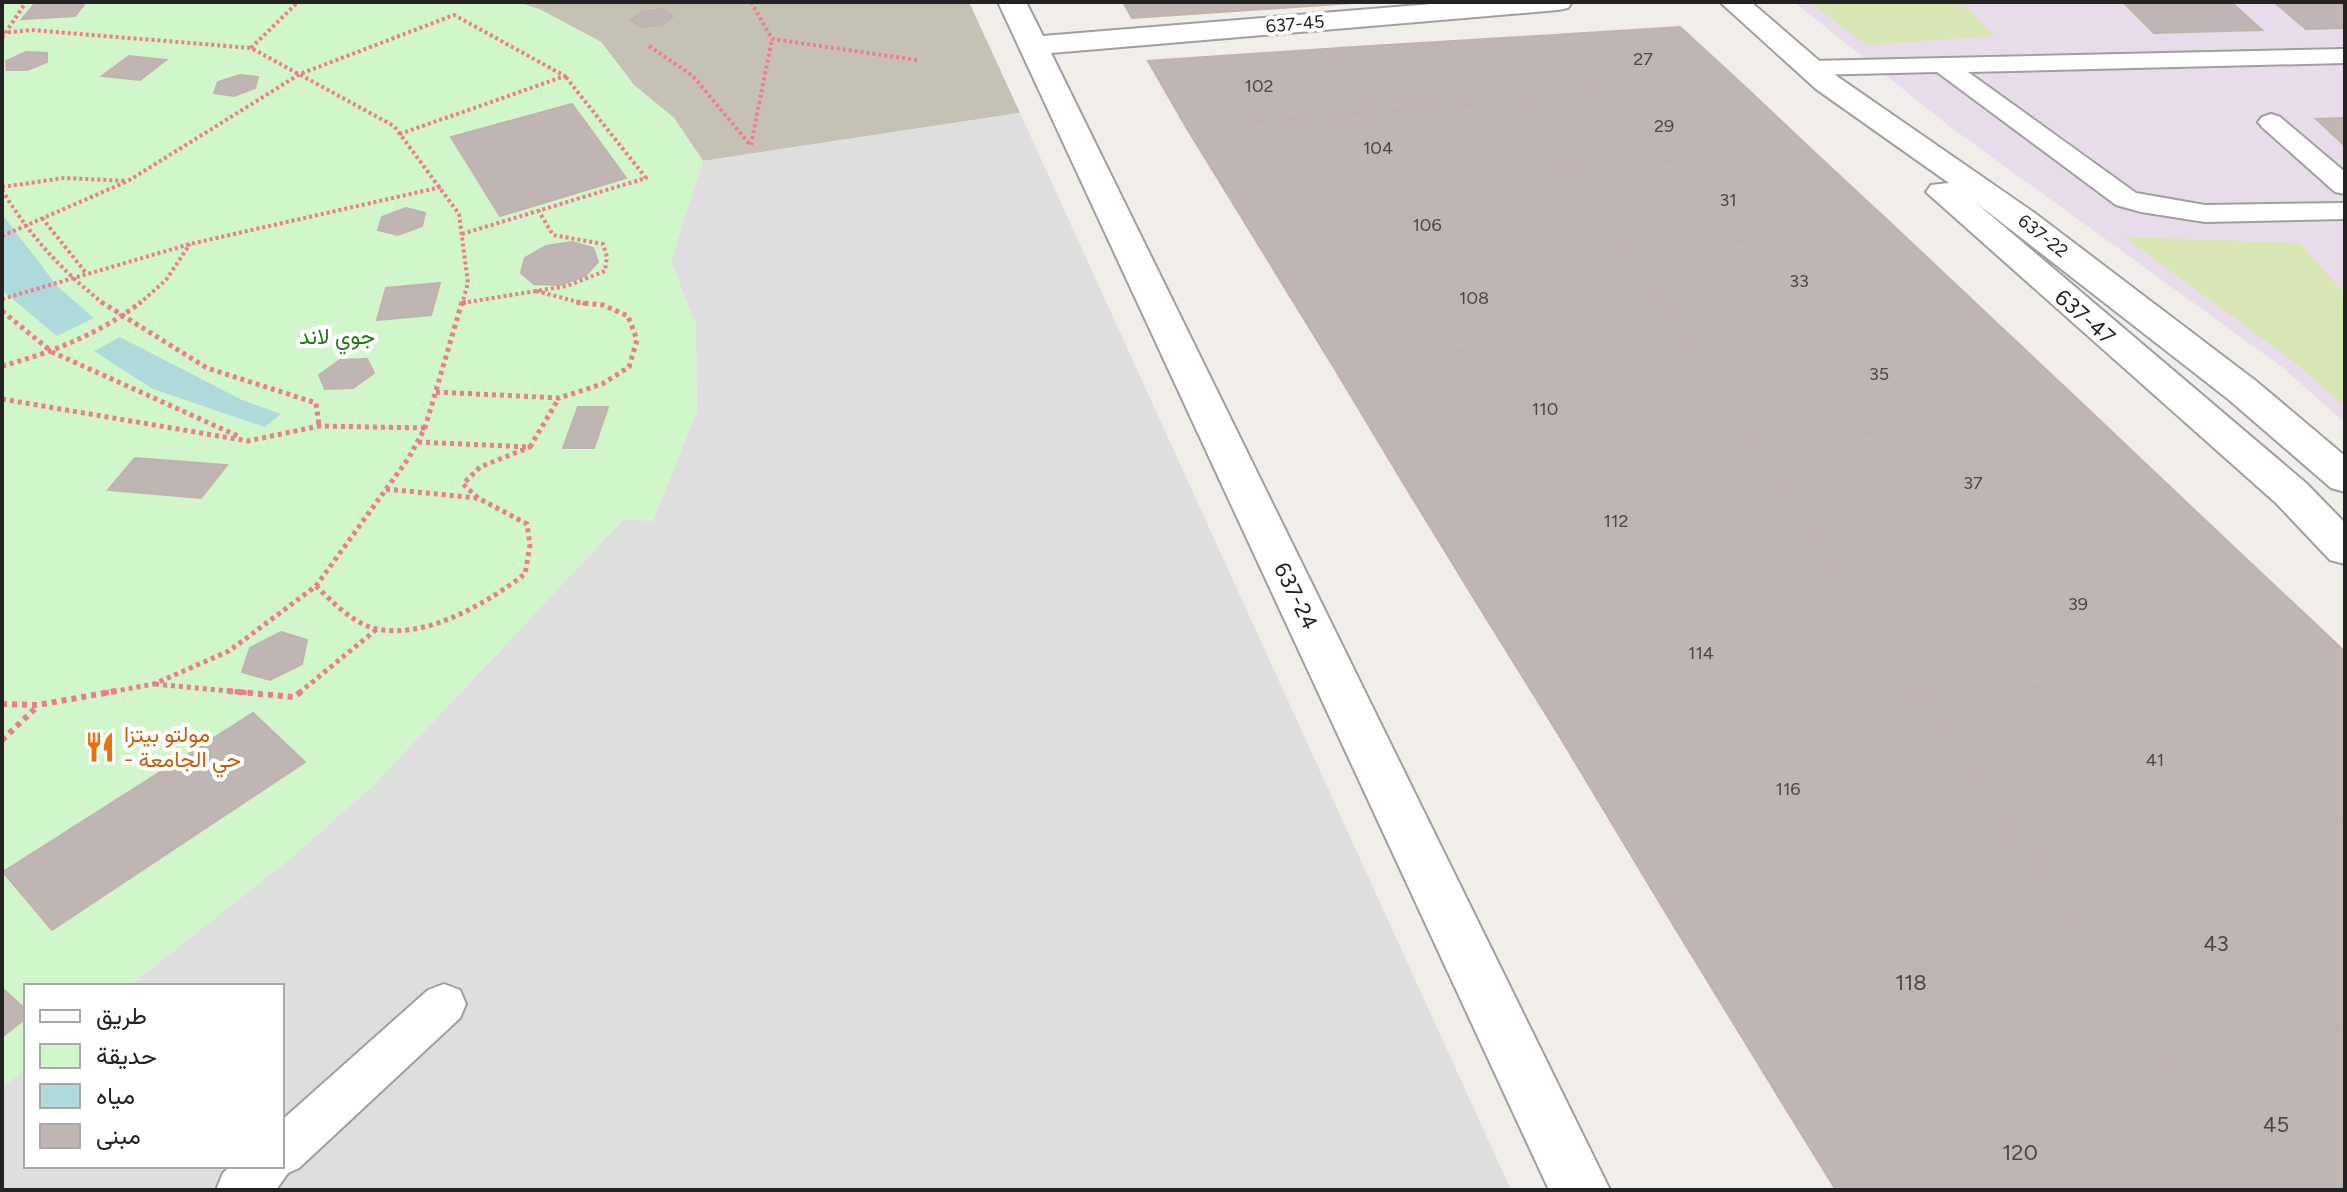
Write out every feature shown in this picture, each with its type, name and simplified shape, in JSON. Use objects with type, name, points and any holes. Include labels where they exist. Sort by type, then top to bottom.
[{"type":"street","name":"637-24","points":[[1012,2],[1580,1190]]},
{"type":"street","name":"637-45","points":[[1033,46],[1558,2]]},
{"type":"street","name":"637-22","points":[[1734,2],[1818,76],[2024,221],[2242,390],[2345,478]]},
{"type":"street","name":"637-47","points":[[1818,76],[2008,250],[2291,493],[2345,549]]},
{"type":"lane","points":[[1818,76],[1943,65],[2345,56]]},
{"type":"lane","points":[[1943,65],[2126,199],[2148,207],[2179,211],[2345,211]]},
{"type":"lane","points":[[2271,122],[2345,186]]},
{"type":"lane","points":[[284,1150],[444,1004]]},
{"type":"lane","points":[[240,1190],[265,1168]]},
{"type":"path","points":[[4,34],[26,2]]},
{"type":"path","points":[[251,48],[298,2]]},
{"type":"path","points":[[649,46],[693,76],[751,146],[772,39],[751,2]]},
{"type":"path","points":[[2,236],[128,181],[300,74],[454,15],[565,76],[646,178],[462,234]]},
{"type":"path","points":[[2,704],[38,705],[154,684],[229,651],[316,586],[418,442],[425,428],[468,283],[459,214],[394,126],[300,74],[251,48],[31,30],[4,34]]},
{"type":"path","points":[[772,39],[917,60]]},
{"type":"path","points":[[400,134],[565,76]]},
{"type":"path","points":[[128,181],[102,177],[59,178],[2,189],[24,226],[71,278],[118,315],[207,368],[316,403],[319,426]]},
{"type":"path","points":[[2,299],[190,244],[441,187]]},
{"type":"path","points":[[462,303],[567,286],[605,271],[607,257],[603,244],[553,235],[538,210]]},
{"type":"path","points":[[42,218],[86,273]]},
{"type":"path","points":[[2,366],[52,352],[142,301],[166,280],[190,244]]},
{"type":"path","points":[[436,392],[559,398],[602,384],[629,367],[637,340],[628,316],[603,305],[577,303],[536,291]]},
{"type":"path","points":[[2,311],[52,352],[248,441]]},
{"type":"path","points":[[316,586],[344,612],[377,629],[422,628],[463,615],[525,574],[530,545],[527,524],[478,498],[463,484],[480,467],[530,447],[559,398]]},
{"type":"path","points":[[2,399],[248,441],[319,426],[425,428]]},
{"type":"path","points":[[418,442],[530,447]]},
{"type":"path","points":[[386,489],[478,498]]},
{"type":"path","points":[[154,684],[294,697],[377,629]]},
{"type":"path","points":[[2,740],[38,705]]},
{"type":"shaded area","points":[[517,2],[969,2],[1020,113],[703,161],[674,118],[634,85],[601,42],[541,10]]},
{"type":"shaded area","points":[[1794,2],[2345,2],[2345,423],[2282,367],[1949,126]]},
{"type":"shaded area","points":[[1020,113],[1511,1190],[2,1190],[2,1088],[24,1071],[24,1168],[284,1168],[284,984],[133,984],[291,858],[373,786],[623,520],[653,521],[697,411],[696,325],[671,261],[703,161]]},
{"type":"green space","name":"جوي لاند","points":[[2,2],[517,2],[541,10],[601,42],[634,85],[674,118],[703,161],[671,261],[696,325],[697,411],[653,521],[622,521],[373,786],[291,858],[133,984],[24,984],[24,1071],[2,1088]]},
{"type":"green space","points":[[1810,2],[1962,2],[1995,36],[1866,45]]},
{"type":"green space","points":[[2124,237],[2300,243],[2345,294],[2345,406],[2289,358]]},
{"type":"water","points":[[2,214],[57,286],[94,318],[57,336],[2,290]]},
{"type":"water","points":[[120,337],[242,400],[281,414],[265,427],[153,389],[94,351]]},
{"type":"building","points":[[36,2],[86,2],[75,16],[22,19]]},
{"type":"building","points":[[1123,2],[1368,2],[1132,18]]},
{"type":"building","points":[[2123,2],[2231,2],[2262,30],[2154,33]]},
{"type":"building","points":[[2274,2],[2345,2],[2345,28],[2306,29]]},
{"type":"building","points":[[663,9],[673,16],[662,25],[641,27],[631,20],[643,11]]},
{"type":"building","points":[[1680,27],[1740,82],[1595,95],[1555,35]]},
{"type":"building","points":[[1555,35],[1595,95],[1526,101],[1486,39]]},
{"type":"building","points":[[1486,39],[1526,101],[1368,112],[1339,48]]},
{"type":"building","points":[[1339,48],[1368,112],[1186,127],[1148,61]]},
{"type":"building","points":[[26,52],[47,53],[47,62],[27,70],[7,70],[6,61]]},
{"type":"building","points":[[129,56],[166,60],[140,80],[102,76]]},
{"type":"building","points":[[240,75],[258,77],[255,88],[234,96],[214,93],[218,82]]},
{"type":"building","points":[[1740,82],[1812,150],[1571,169],[1526,101]]},
{"type":"building","points":[[1526,101],[1571,169],[1231,200],[1186,127]]},
{"type":"building","points":[[572,104],[626,178],[500,216],[451,137]]},
{"type":"building","points":[[2345,118],[2345,146],[2316,119]]},
{"type":"building","points":[[1812,150],[1898,230],[1625,249],[1571,169]]},
{"type":"building","points":[[1571,169],[1625,249],[1280,280],[1231,200]]},
{"type":"building","points":[[406,208],[425,213],[422,226],[398,235],[378,230],[382,217]]},
{"type":"building","points":[[1898,230],[1985,312],[1685,339],[1625,249]]},
{"type":"building","points":[[572,242],[593,248],[598,262],[585,276],[560,285],[534,284],[521,273],[525,258],[546,246]]},
{"type":"building","points":[[1625,249],[1670,316],[1336,371],[1280,280]]},
{"type":"building","points":[[440,283],[431,315],[377,320],[386,288]]},
{"type":"building","points":[[1985,312],[2088,409],[1756,446],[1685,339]]},
{"type":"building","points":[[1670,316],[1756,446],[1402,481],[1336,371]]},
{"type":"building","points":[[367,359],[374,373],[353,388],[325,389],[319,375],[340,360]]},
{"type":"building","points":[[578,407],[608,407],[594,448],[563,448]]},
{"type":"building","points":[[2088,409],[2204,519],[1832,562],[1756,446]]},
{"type":"building","points":[[1756,446],[1832,562],[1478,605],[1402,481]]},
{"type":"building","points":[[135,458],[227,465],[201,498],[108,490]]},
{"type":"building","points":[[2204,519],[2339,646],[1926,701],[1832,562]]},
{"type":"building","points":[[1832,562],[1926,701],[1560,737],[1478,605]]},
{"type":"building","points":[[281,632],[307,640],[302,664],[270,680],[242,672],[250,648]]},
{"type":"building","points":[[2339,646],[2345,653],[2345,820],[2030,857],[1926,701]]},
{"type":"building","points":[[1926,701],[2019,840],[1661,905],[1560,737]]},
{"type":"building","points":[[253,713],[305,762],[52,930],[3,872]]},
{"type":"building","points":[[2345,820],[2345,1029],[2164,1059],[2030,857]]},
{"type":"building","points":[[2019,840],[2164,1059],[1789,1114],[1661,905]]},
{"type":"building","points":[[2,988],[24,1008],[24,1020],[2,1037]]},
{"type":"building","points":[[2345,1029],[2345,1190],[2252,1190],[2164,1059]]},
{"type":"building","points":[[2164,1059],[2252,1190],[1836,1190],[1789,1114]]},
{"type":"place","name":"مولتو بيتزا - حي الجامعة","points":[[100,747]]}]
